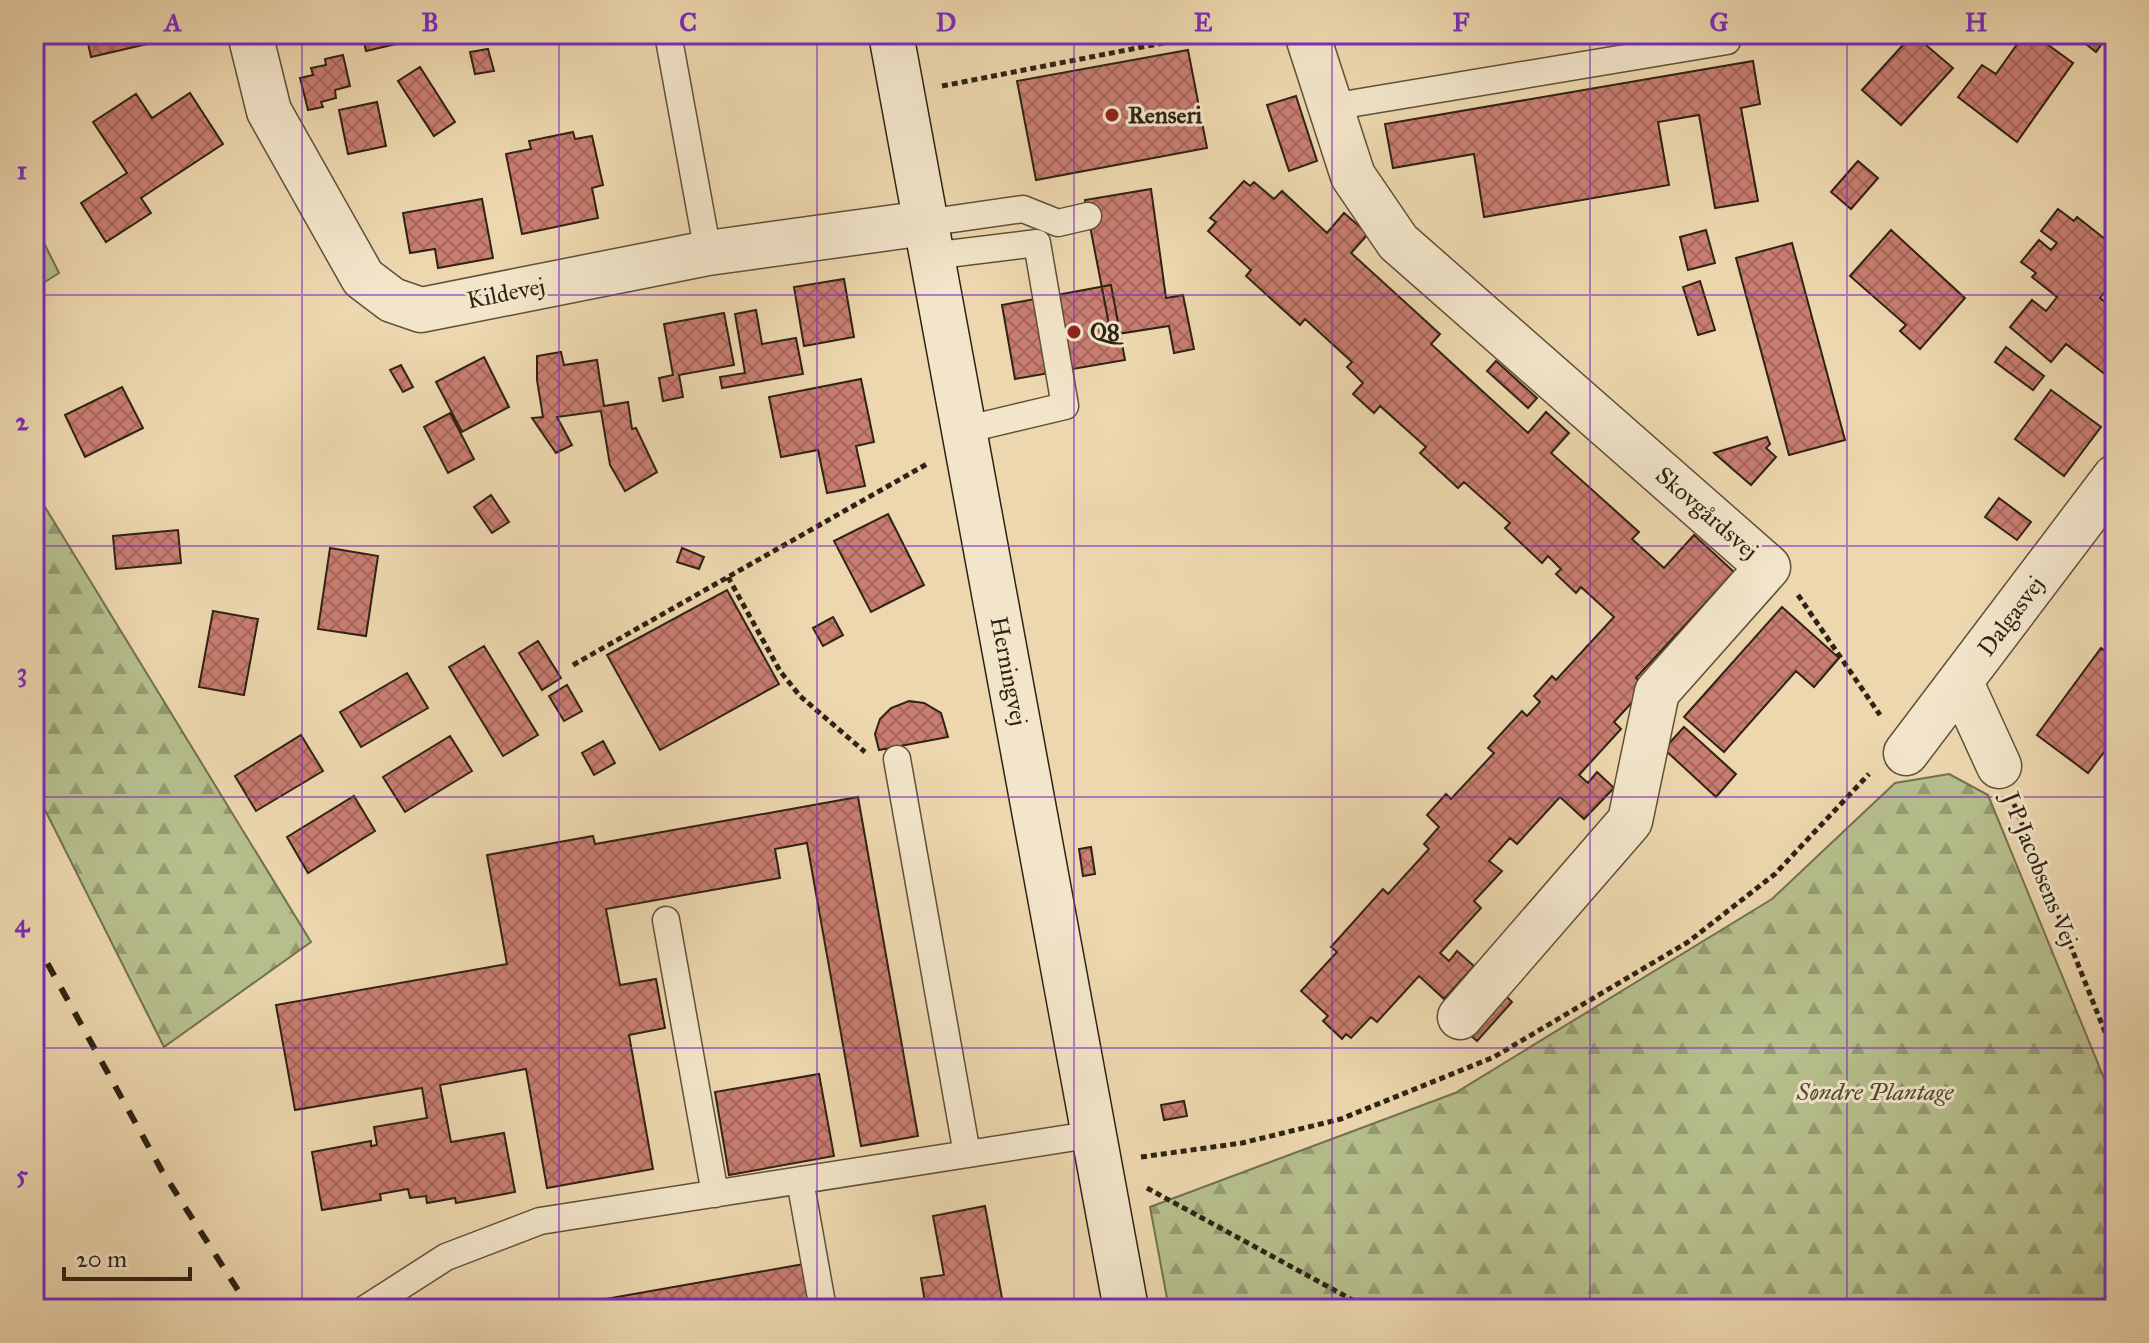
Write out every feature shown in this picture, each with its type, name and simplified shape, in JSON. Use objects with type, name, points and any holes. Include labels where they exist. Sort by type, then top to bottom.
[{"type":"street","name":"Kildevej","points":[[250,34],[269,111],[363,278],[392,300],[421,310],[708,253],[928,239]]},
{"type":"street","name":"Herningvej","points":[[891,34],[1126,1309]]},
{"type":"street","name":"Skovgårdsvej","points":[[1307,34],[1353,176],[1398,242],[1768,567],[1657,692],[1630,821],[1460,1017]]},
{"type":"street","name":"Dalgasvej","points":[[1906,753],[2115,477]]},
{"type":"street","name":"J P Jacobsens Vej","points":[[1961,683],[1999,766]]},
{"type":"lane","points":[[668,34],[708,253]]},
{"type":"lane","points":[[1331,107],[1727,41]]},
{"type":"lane","points":[[928,239],[1023,209],[1058,223],[1088,216]]},
{"type":"lane","points":[[928,239],[1037,243],[1065,406],[965,436]]},
{"type":"lane","points":[[897,759],[967,1154]]},
{"type":"lane","points":[[666,920],[715,1194]]},
{"type":"lane","points":[[365,1309],[446,1257],[540,1221],[967,1154],[1098,1148]]},
{"type":"lane","points":[[800,1180],[823,1309]]},
{"type":"path","points":[[902,94],[1209,34]]},
{"type":"path","points":[[573,665],[965,436]]},
{"type":"path","points":[[1768,567],[1796,591],[1906,753]]},
{"type":"path","points":[[728,577],[780,671],[800,696],[866,754]]},
{"type":"path","name":"J P Jacobsens Vej","points":[[1999,766],[2115,1057]]},
{"type":"path","points":[[1098,1148],[1369,1309]]},
{"type":"green space","points":[[34,223],[59,273],[34,289]]},
{"type":"green space","points":[[34,489],[311,942],[164,1047],[34,788]]},
{"type":"green space","name":"Søndre Plantage","points":[[1949,774],[1988,795],[2115,1105],[2115,1309],[1169,1309],[1150,1207],[1455,1093],[1772,899],[1895,783]]},
{"type":"building","points":[[86,34],[172,34],[173,38],[91,57]]},
{"type":"building","points":[[362,34],[439,34],[366,51]]},
{"type":"building","points":[[1913,34],[1953,68],[1901,125],[1862,90]]},
{"type":"building","points":[[2013,34],[2033,34],[2073,63],[2017,142],[1958,97],[1982,65],[1996,74],[2020,40]]},
{"type":"building","points":[[2085,34],[2109,34],[2096,52],[2081,40]]},
{"type":"building","points":[[488,49],[494,71],[475,74],[470,52]]},
{"type":"building","name":"Renseri","points":[[1188,50],[1207,148],[1036,180],[1017,81]]},
{"type":"building","points":[[343,55],[350,86],[335,90],[336,98],[321,102],[323,107],[308,110],[300,78],[313,75],[311,68],[326,65],[325,59]]},
{"type":"building","points":[[1753,61],[1760,104],[1741,108],[1758,201],[1715,208],[1699,115],[1658,122],[1669,185],[1484,217],[1474,154],[1393,168],[1385,124]]},
{"type":"building","points":[[420,67],[455,122],[434,136],[398,81]]},
{"type":"building","points":[[190,93],[223,144],[141,198],[151,213],[106,242],[81,203],[127,173],[93,122],[136,94],[152,118]]},
{"type":"building","points":[[1296,96],[1317,161],[1289,171],[1267,105]]},
{"type":"building","points":[[377,102],[386,146],[348,154],[339,110]]},
{"type":"building","points":[[573,132],[575,139],[592,136],[603,185],[592,188],[598,218],[522,234],[506,154],[531,149],[529,141]]},
{"type":"building","points":[[1858,161],[1878,178],[1851,209],[1831,192]]},
{"type":"building","points":[[1244,181],[1250,186],[1254,182],[1274,199],[1282,191],[1327,233],[1344,213],[1368,234],[1351,253],[1440,334],[1431,344],[1528,433],[1546,412],[1569,433],[1551,453],[1639,532],[1632,539],[1664,568],[1694,535],[1734,572],[1636,678],[1646,687],[1614,722],[1621,729],[1579,775],[1588,783],[1597,772],[1614,788],[1584,819],[1560,797],[1517,844],[1510,838],[1489,861],[1502,871],[1474,901],[1481,908],[1440,953],[1449,961],[1457,951],[1474,966],[1444,999],[1419,976],[1377,1022],[1371,1017],[1351,1038],[1346,1034],[1342,1039],[1323,1021],[1328,1016],[1301,991],[1337,952],[1331,947],[1383,889],[1388,894],[1429,849],[1424,844],[1439,827],[1427,815],[1446,794],[1451,799],[1494,753],[1488,748],[1522,711],[1527,716],[1540,702],[1534,696],[1552,676],[1556,680],[1614,617],[1581,587],[1576,593],[1556,574],[1561,569],[1548,556],[1542,563],[1505,528],[1510,523],[1464,482],[1458,488],[1420,453],[1426,447],[1380,406],[1374,413],[1353,394],[1363,383],[1347,367],[1352,362],[1305,319],[1300,325],[1246,276],[1251,270],[1208,231],[1216,222],[1210,218]]},
{"type":"building","points":[[1151,189],[1166,298],[1183,295],[1194,349],[1174,353],[1169,326],[1111,335],[1085,200]]},
{"type":"building","points":[[482,199],[493,258],[438,268],[435,249],[410,253],[403,213]]},
{"type":"building","points":[[2058,209],[2074,221],[2077,217],[2115,247],[2115,279],[2100,298],[2115,310],[2115,382],[2066,344],[2051,362],[2010,327],[2032,300],[2046,311],[2057,297],[2032,277],[2036,273],[2021,262],[2039,240],[2051,250],[2057,243],[2041,231]]},
{"type":"building","points":[[1706,230],[1715,263],[1688,270],[1680,237]]},
{"type":"building","points":[[1891,230],[1965,298],[1920,349],[1900,331],[1906,325],[1850,276]]},
{"type":"building","points":[[1792,243],[1845,440],[1789,455],[1736,258]]},
{"type":"building","points":[[844,279],[854,337],[804,346],[794,287]]},
{"type":"building","points":[[1700,281],[1715,330],[1698,335],[1683,287]]},
{"type":"building","points":[[1111,285],[1125,360],[1015,379],[1002,305]]},
{"type":"building","points":[[756,310],[762,344],[796,338],[803,374],[722,388],[720,377],[745,373],[735,314]]},
{"type":"building","points":[[724,313],[734,365],[679,375],[683,397],[663,401],[659,378],[673,375],[664,324]]},
{"type":"building","points":[[2006,347],[2044,376],[2033,390],[1995,362]]},
{"type":"building","points":[[561,352],[564,365],[597,360],[604,406],[628,402],[632,429],[636,428],[657,472],[625,491],[610,465],[601,411],[557,417],[572,445],[556,453],[532,418],[543,417],[537,356]]},
{"type":"building","points":[[484,357],[509,407],[462,432],[436,382]]},
{"type":"building","points":[[1496,361],[1537,398],[1528,408],[1487,371]]},
{"type":"building","points":[[401,365],[413,387],[403,392],[390,370]]},
{"type":"building","points":[[861,379],[874,442],[856,446],[865,486],[827,493],[818,450],[781,457],[769,397]]},
{"type":"building","points":[[122,387],[143,428],[85,457],[65,415]]},
{"type":"building","points":[[2051,390],[2101,427],[2064,476],[2015,439]]},
{"type":"building","points":[[450,413],[474,459],[448,473],[424,427]]},
{"type":"building","points":[[1767,437],[1770,444],[1766,448],[1776,457],[1751,485],[1714,453]]},
{"type":"building","points":[[491,495],[509,522],[492,533],[474,507]]},
{"type":"building","points":[[1999,498],[2031,522],[2017,540],[1985,517]]},
{"type":"building","points":[[888,514],[924,585],[871,612],[834,541]]},
{"type":"building","points":[[178,530],[181,563],[116,569],[113,536]]},
{"type":"building","points":[[330,548],[378,556],[366,636],[318,629]]},
{"type":"building","points":[[682,548],[704,557],[699,569],[677,562]]},
{"type":"building","points":[[727,590],[779,684],[660,750],[607,655]]},
{"type":"building","points":[[1782,607],[1839,658],[1814,687],[1796,671],[1724,752],[1684,717]]},
{"type":"building","points":[[213,611],[258,619],[244,695],[199,687]]},
{"type":"building","points":[[833,617],[843,635],[823,646],[813,628]]},
{"type":"building","points":[[538,641],[561,678],[542,690],[519,653]]},
{"type":"building","points":[[484,646],[538,735],[503,756],[449,667]]},
{"type":"building","points":[[2101,648],[2115,658],[2115,752],[2108,747],[2088,773],[2037,735]]},
{"type":"building","points":[[407,673],[428,708],[361,747],[340,712]]},
{"type":"building","points":[[567,685],[582,711],[564,721],[549,696]]},
{"type":"building","points":[[909,701],[924,703],[941,713],[948,737],[879,750],[875,734],[880,719],[891,708]]},
{"type":"building","points":[[1684,727],[1736,774],[1716,797],[1664,749]]},
{"type":"building","points":[[301,735],[323,771],[256,811],[235,776]]},
{"type":"building","points":[[450,736],[472,771],[405,812],[383,777]]},
{"type":"building","points":[[603,741],[615,763],[594,775],[582,753]]},
{"type":"building","points":[[354,796],[375,831],[308,873],[287,837]]},
{"type":"building","points":[[858,797],[918,1136],[861,1146],[807,843],[775,849],[780,878],[606,909],[620,985],[656,979],[665,1028],[629,1035],[653,1169],[547,1188],[526,1069],[440,1085],[451,1142],[504,1133],[515,1192],[456,1203],[455,1198],[427,1203],[426,1196],[410,1198],[408,1189],[380,1194],[381,1200],[322,1210],[312,1152],[371,1141],[371,1146],[377,1145],[374,1127],[427,1118],[422,1088],[295,1110],[276,1005],[507,964],[487,855],[593,836],[595,844]]},
{"type":"building","points":[[1091,847],[1095,874],[1083,876],[1079,849]]},
{"type":"building","points":[[1502,992],[1512,1002],[1477,1041],[1467,1032]]},
{"type":"building","points":[[819,1074],[834,1156],[729,1175],[715,1092]]},
{"type":"building","points":[[1184,1101],[1187,1116],[1164,1120],[1161,1105]]},
{"type":"building","points":[[985,1206],[1004,1309],[926,1309],[921,1278],[944,1275],[933,1216]]},
{"type":"building","points":[[804,1264],[813,1309],[549,1309]]},
{"type":"railway","points":[[34,939],[162,1171],[250,1309]]},
{"type":"place","name":"Renseri","points":[[1112,115]]},
{"type":"place","name":"Q8","points":[[1074,332]]}]
